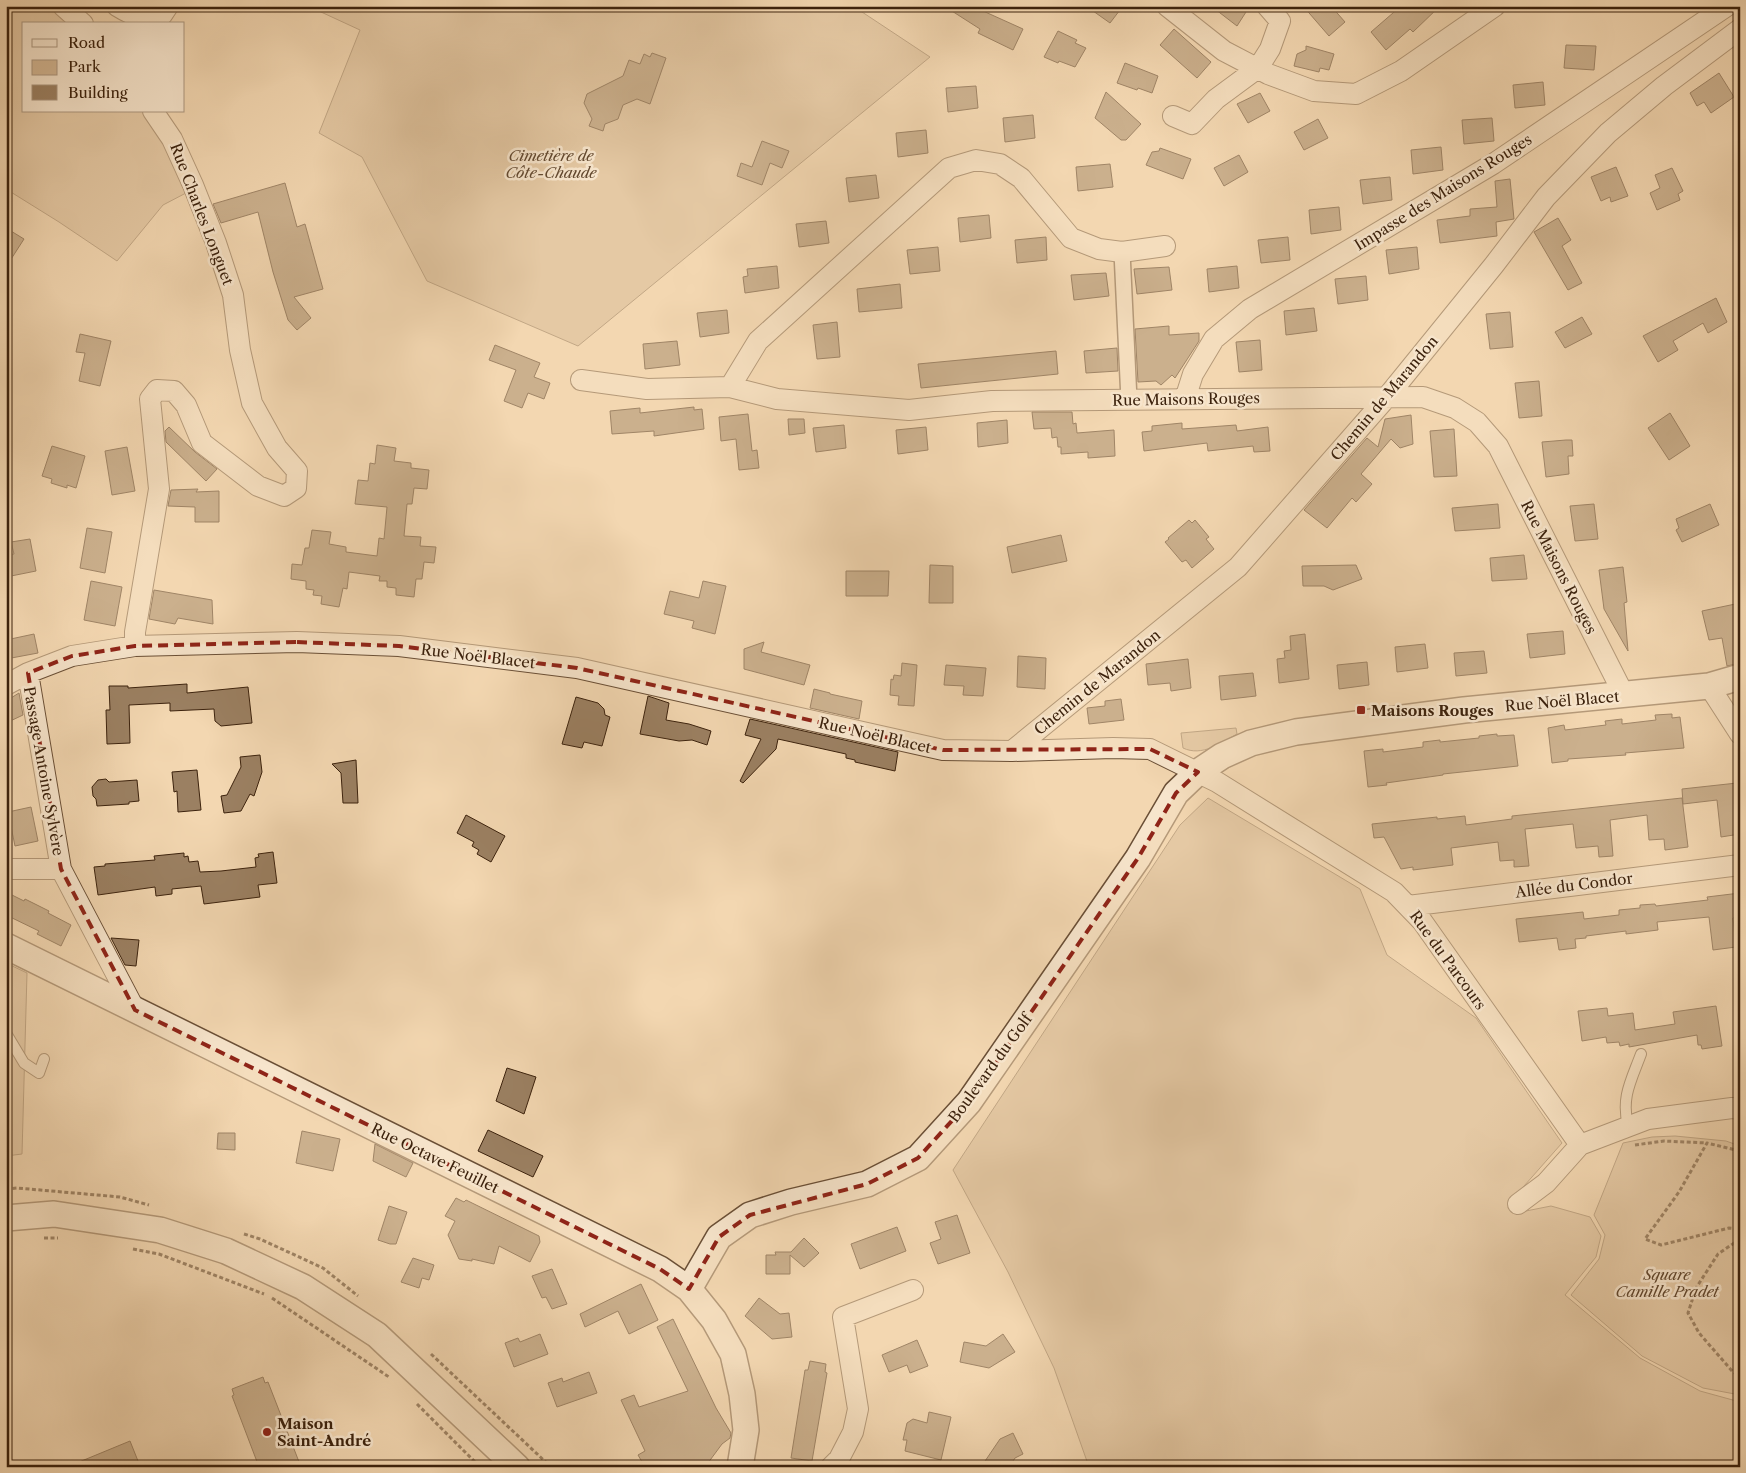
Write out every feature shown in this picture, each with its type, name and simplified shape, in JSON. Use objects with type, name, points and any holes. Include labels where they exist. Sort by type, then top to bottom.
[{"type":"street","points":[[63,6],[81,22]]},
{"type":"street","points":[[117,6],[128,13],[144,18],[162,15],[168,6]]},
{"type":"street","points":[[1167,6],[1224,51],[1268,74],[1314,92],[1356,94],[1401,71],[1494,6]]},
{"type":"street","points":[[1173,116],[1192,124],[1216,98],[1258,68],[1270,49],[1280,21],[1267,6]]},
{"type":"street","name":"Impasse des Maisons Rouges","points":[[1185,399],[1193,374],[1214,339],[1250,309],[1493,164],[1727,6]]},
{"type":"street","points":[[1732,6],[1740,17]]},
{"type":"street","name":"Chemin de Marandon","points":[[1012,751],[1238,567],[1387,397],[1494,265],[1546,197],[1615,127],[1664,86],[1740,29]]},
{"type":"street","name":"Rue Charles Longuet","points":[[135,646],[159,489],[150,400],[157,390],[174,391],[186,406],[202,443],[258,486],[284,496],[296,488],[297,470],[277,448],[252,403],[240,350],[233,295],[216,243],[172,139],[154,112]]},
{"type":"street","points":[[730,387],[758,341],[948,168],[976,160],[1000,164],[1021,178],[1071,238],[1099,249],[1122,252],[1165,246]]},
{"type":"street","points":[[1122,252],[1129,400]]},
{"type":"street","name":"Rue Maisons Rouges","points":[[581,380],[647,389],[730,387],[777,399],[909,410],[992,401],[1423,397],[1455,408],[1477,422],[1498,446],[1624,695]]},
{"type":"street","name":"Rue Noël Blacet","points":[[6,685],[28,673],[72,656],[135,646],[297,642],[409,648],[577,668],[943,750],[1150,749],[1198,772],[1222,756],[1251,743],[1296,732],[1455,711],[1709,686],[1740,677]]},
{"type":"street","name":"Passage Antoine Sylvère","points":[[28,673],[60,869],[135,1010]]},
{"type":"street","points":[[1709,686],[1740,734]]},
{"type":"street","name":"Rue du Parcours","points":[[1198,772],[1394,892],[1422,920],[1580,1145]]},
{"type":"street","name":"Boulevard du Golf","points":[[689,1289],[720,1237],[750,1215],[791,1202],[868,1184],[918,1158],[969,1102],[1138,858],[1176,794],[1198,772]]},
{"type":"street","name":"Allée du Condor","points":[[1408,906],[1740,864]]},
{"type":"street","name":"Passage Antoine Sylvère","points":[[6,869],[60,869]]},
{"type":"street","name":"Rue Octave Feuillet","points":[[6,946],[660,1269],[689,1289],[714,1320],[733,1354],[742,1394],[746,1430],[740,1467]]},
{"type":"street","points":[[1518,1204],[1546,1183],[1580,1145],[1630,1136],[1648,1119],[1732,1108],[1740,1109]]},
{"type":"street","points":[[6,1218],[54,1214],[160,1230],[226,1250],[303,1287],[377,1335],[517,1467]]},
{"type":"street","points":[[831,1467],[839,1459],[853,1432],[858,1409],[843,1317],[913,1290]]},
{"type":"lane","points":[[6,1033],[24,1064],[39,1073],[44,1059]]},
{"type":"lane","points":[[1630,1136],[1626,1116],[1626,1098],[1642,1054]]},
{"type":"path","points":[[1630,1136],[1706,1144],[1740,1151]]},
{"type":"path","points":[[1706,1144],[1679,1192],[1645,1239],[1661,1245],[1729,1228],[1740,1229]]},
{"type":"path","points":[[42,1238],[60,1238]]},
{"type":"path","points":[[1740,1239],[1718,1254],[1696,1288],[1688,1313],[1699,1333],[1733,1372],[1740,1377]]},
{"type":"path","points":[[132,1249],[159,1254],[272,1297],[390,1378]]},
{"type":"path","points":[[411,1399],[480,1467]]},
{"type":"highlighted area","points":[[297,642],[399,646],[577,668],[943,750],[1150,749],[1198,772],[1176,793],[1138,858],[969,1102],[918,1158],[867,1184],[750,1215],[719,1237],[689,1289],[660,1269],[135,1010],[61,869],[28,673],[72,656],[135,646]]},
{"type":"green space","points":[[6,6],[52,6],[70,22],[22,22],[22,112],[144,112],[165,143],[186,193],[163,205],[117,261],[6,189]]},
{"type":"green space","name":"Cimetière de Côte-Chaude","points":[[308,6],[853,6],[930,57],[578,346],[427,281],[362,157],[319,133],[360,30]]},
{"type":"green space","points":[[1236,728],[1237,734],[1211,748],[1197,751],[1183,748],[1181,733]]},
{"type":"green space","points":[[1208,798],[1360,889],[1387,955],[1476,1018],[1562,1143],[1517,1194],[1521,1212],[1551,1206],[1590,1217],[1601,1236],[1596,1257],[1565,1295],[1640,1358],[1700,1391],[1740,1402],[1740,1467],[1089,1467],[1054,1368],[1008,1272],[953,1170],[1180,825]]},
{"type":"green space","points":[[6,963],[27,973],[22,1154],[6,1156]]},
{"type":"green space","name":"Square Camille Pradet","points":[[1675,1136],[1726,1141],[1740,1146],[1740,1395],[1703,1388],[1642,1356],[1571,1295],[1599,1259],[1605,1235],[1594,1215],[1623,1143],[1652,1137]]},
{"type":"building","points":[[944,6],[972,6],[1023,29],[1013,50],[978,33],[980,29]]},
{"type":"building","points":[[1086,6],[1123,6],[1110,23]]},
{"type":"building","points":[[1211,6],[1238,6],[1246,12],[1237,26]]},
{"type":"building","points":[[1303,6],[1331,6],[1345,22],[1329,36]]},
{"type":"building","points":[[1401,6],[1440,6],[1413,32],[1410,29],[1386,50],[1371,32]]},
{"type":"building","points":[[1174,29],[1211,62],[1197,78],[1160,45]]},
{"type":"building","points":[[1058,31],[1077,40],[1075,43],[1086,48],[1075,67],[1044,57]]},
{"type":"building","points":[[1566,45],[1596,46],[1594,70],[1564,68]]},
{"type":"building","points":[[1306,46],[1334,54],[1329,70],[1320,68],[1319,72],[1294,66],[1297,54],[1306,50]]},
{"type":"building","points":[[652,53],[666,58],[650,104],[637,99],[623,105],[618,119],[605,124],[603,131],[589,126],[592,119],[584,103],[587,94],[623,76],[629,60],[640,64],[644,54],[650,57]]},
{"type":"building","points":[[1125,63],[1158,76],[1152,93],[1117,83]]},
{"type":"building","points":[[1719,73],[1734,97],[1711,113],[1704,102],[1697,106],[1690,93]]},
{"type":"building","points":[[1543,82],[1545,105],[1515,108],[1513,85]]},
{"type":"building","points":[[976,86],[978,108],[948,112],[946,88]]},
{"type":"building","points":[[1106,92],[1141,124],[1126,140],[1121,140],[1095,118]]},
{"type":"building","points":[[1260,93],[1270,111],[1248,123],[1237,104]]},
{"type":"building","points":[[1033,115],[1035,138],[1005,142],[1003,118]]},
{"type":"building","points":[[1492,118],[1494,141],[1464,144],[1462,120]]},
{"type":"building","points":[[1318,119],[1328,138],[1304,150],[1294,132]]},
{"type":"building","points":[[926,130],[928,153],[898,157],[896,133]]},
{"type":"building","points":[[762,141],[789,151],[782,168],[770,163],[762,185],[737,176],[741,163],[752,167]]},
{"type":"building","points":[[1441,147],[1443,170],[1413,174],[1411,150]]},
{"type":"building","points":[[1160,148],[1191,159],[1183,179],[1146,165],[1152,152],[1159,151]]},
{"type":"building","points":[[1239,155],[1248,172],[1224,186],[1214,168]]},
{"type":"building","points":[[1110,164],[1113,187],[1078,191],[1076,167]]},
{"type":"building","points":[[1616,167],[1628,196],[1611,202],[1610,197],[1601,201],[1591,177]]},
{"type":"building","points":[[1672,168],[1683,191],[1678,194],[1680,200],[1657,210],[1650,193],[1660,188],[1655,175]]},
{"type":"building","points":[[876,175],[879,198],[849,202],[846,178]]},
{"type":"building","points":[[1390,177],[1392,200],[1363,204],[1360,180]]},
{"type":"building","points":[[1510,179],[1514,219],[1496,222],[1497,236],[1440,243],[1437,220],[1470,216],[1470,209],[1497,207],[1495,181]]},
{"type":"building","points":[[285,183],[297,227],[305,224],[323,289],[294,297],[311,318],[297,330],[288,320],[273,272],[258,212],[221,223],[213,204]]},
{"type":"building","points":[[1339,207],[1341,230],[1311,234],[1309,210]]},
{"type":"building","points":[[989,215],[991,238],[960,242],[958,218]]},
{"type":"building","points":[[1558,218],[1571,240],[1562,246],[1582,283],[1568,290],[1534,232]]},
{"type":"building","points":[[826,221],[829,243],[799,247],[796,224]]},
{"type":"building","points":[[6,228],[24,239],[6,267]]},
{"type":"building","points":[[1046,237],[1047,260],[1017,263],[1015,240]]},
{"type":"building","points":[[1288,237],[1290,260],[1261,263],[1258,240]]},
{"type":"building","points":[[938,247],[940,271],[910,274],[907,250]]},
{"type":"building","points":[[1417,247],[1419,269],[1389,274],[1386,250]]},
{"type":"building","points":[[777,266],[779,288],[745,293],[743,277],[748,276],[747,269]]},
{"type":"building","points":[[1237,266],[1239,288],[1209,292],[1207,269]]},
{"type":"building","points":[[1169,267],[1172,290],[1137,294],[1134,269]]},
{"type":"building","points":[[1106,273],[1109,296],[1074,300],[1071,275]]},
{"type":"building","points":[[1366,276],[1368,300],[1338,304],[1335,279]]},
{"type":"building","points":[[900,284],[902,308],[859,312],[857,289]]},
{"type":"building","points":[[1716,298],[1727,322],[1708,333],[1703,323],[1673,341],[1678,350],[1658,362],[1643,336]]},
{"type":"building","points":[[1314,308],[1317,331],[1286,335],[1284,311]]},
{"type":"building","points":[[727,310],[729,333],[700,337],[697,313]]},
{"type":"building","points":[[1510,312],[1513,347],[1490,349],[1486,314]]},
{"type":"building","points":[[1582,317],[1592,334],[1565,348],[1555,332]]},
{"type":"building","points":[[837,322],[840,357],[817,359],[813,325]]},
{"type":"building","points":[[1169,326],[1169,335],[1199,333],[1199,341],[1175,378],[1172,375],[1161,385],[1156,381],[1138,382],[1135,329]]},
{"type":"building","points":[[80,334],[111,341],[100,386],[79,381],[85,353],[76,352]]},
{"type":"building","points":[[1260,340],[1262,370],[1239,372],[1236,342]]},
{"type":"building","points":[[677,341],[680,365],[645,369],[643,344]]},
{"type":"building","points":[[495,345],[540,363],[534,377],[550,383],[544,399],[528,393],[522,408],[504,401],[516,370],[489,360]]},
{"type":"building","points":[[1117,348],[1118,371],[1086,373],[1084,351]]},
{"type":"building","points":[[1056,351],[1058,374],[921,388],[918,364]]},
{"type":"building","points":[[1539,381],[1542,416],[1519,418],[1515,383]]},
{"type":"building","points":[[694,407],[694,410],[702,409],[704,429],[654,436],[654,431],[612,434],[610,411],[640,408],[640,413]]},
{"type":"building","points":[[1032,412],[1072,412],[1073,424],[1076,423],[1077,433],[1114,430],[1115,456],[1088,458],[1088,452],[1061,454],[1061,447],[1058,447],[1057,437],[1052,438],[1051,428],[1034,429]]},
{"type":"building","points":[[1670,413],[1690,446],[1669,460],[1648,428]]},
{"type":"building","points":[[748,414],[752,451],[757,450],[759,468],[739,470],[736,439],[721,441],[719,417]]},
{"type":"building","points":[[1411,415],[1413,444],[1400,448],[1391,439],[1361,474],[1372,484],[1356,502],[1352,498],[1327,528],[1304,510],[1367,438],[1378,447],[1385,419]]},
{"type":"building","points":[[788,419],[804,419],[805,433],[789,435]]},
{"type":"building","points":[[1007,420],[1008,443],[978,447],[977,423]]},
{"type":"building","points":[[1182,423],[1182,429],[1236,425],[1237,431],[1268,427],[1270,451],[1254,452],[1253,446],[1208,451],[1207,443],[1144,451],[1142,432],[1152,431],[1152,426]]},
{"type":"building","points":[[844,425],[846,448],[816,452],[813,428]]},
{"type":"building","points":[[169,427],[195,452],[217,469],[206,481],[166,442],[165,431]]},
{"type":"building","points":[[926,427],[928,450],[898,454],[896,430]]},
{"type":"building","points":[[1454,429],[1457,476],[1434,477],[1430,431]]},
{"type":"building","points":[[1572,440],[1573,456],[1568,456],[1569,474],[1546,477],[1542,442]]},
{"type":"building","points":[[377,445],[396,448],[394,461],[411,463],[411,468],[429,470],[427,489],[414,488],[412,504],[407,504],[404,536],[421,537],[420,546],[436,547],[434,563],[424,562],[422,579],[416,579],[414,597],[396,595],[396,588],[387,587],[387,581],[379,581],[380,576],[349,572],[347,589],[343,588],[339,607],[321,604],[322,596],[313,595],[314,590],[306,589],[306,581],[291,579],[292,564],[302,565],[305,548],[309,548],[312,530],[331,532],[329,544],[346,547],[346,552],[377,556],[379,538],[384,539],[387,507],[355,504],[358,480],[368,481],[370,463],[375,464]]},
{"type":"building","points":[[52,446],[85,456],[76,488],[67,485],[67,488],[51,483],[52,479],[42,476]]},
{"type":"building","points":[[127,447],[135,491],[112,495],[105,451]]},
{"type":"building","points":[[198,489],[196,492],[219,491],[219,522],[195,522],[195,507],[168,506],[171,490]]},
{"type":"building","points":[[1498,504],[1500,528],[1455,531],[1452,508]]},
{"type":"building","points":[[1594,504],[1598,539],[1575,541],[1570,506]]},
{"type":"building","points":[[1710,504],[1719,525],[1682,542],[1676,530],[1679,528],[1676,519]]},
{"type":"building","points":[[1189,520],[1192,523],[1195,520],[1209,537],[1206,539],[1214,549],[1192,568],[1186,560],[1182,562],[1165,542]]},
{"type":"building","points":[[87,528],[112,532],[105,573],[80,568]]},
{"type":"building","points":[[1061,535],[1067,561],[1012,573],[1007,547]]},
{"type":"building","points":[[30,539],[36,571],[6,577],[6,555],[14,554],[11,542]]},
{"type":"building","points":[[1524,555],[1527,579],[1492,581],[1490,558]]},
{"type":"building","points":[[930,565],[953,566],[953,603],[929,603]]},
{"type":"building","points":[[1356,565],[1362,579],[1333,590],[1324,586],[1303,586],[1302,566]]},
{"type":"building","points":[[1623,567],[1627,602],[1624,603],[1628,651],[1604,609],[1599,570]]},
{"type":"building","points":[[846,571],[889,571],[888,596],[846,596]]},
{"type":"building","points":[[91,581],[122,587],[115,626],[84,620]]},
{"type":"building","points":[[703,581],[726,586],[715,634],[692,628],[694,621],[664,614],[670,591],[699,598]]},
{"type":"building","points":[[154,590],[212,600],[213,624],[178,618],[175,624],[149,619]]},
{"type":"building","points":[[1740,603],[1740,663],[1727,666],[1722,638],[1709,640],[1702,611]]},
{"type":"building","points":[[1563,631],[1565,654],[1530,658],[1527,634]]},
{"type":"building","points":[[34,634],[38,653],[6,659],[6,640]]},
{"type":"building","points":[[1305,634],[1309,679],[1279,683],[1277,659],[1285,658],[1284,651],[1291,650],[1290,636]]},
{"type":"building","points":[[764,642],[761,652],[810,665],[804,685],[744,669],[744,649]]},
{"type":"building","points":[[1425,644],[1428,668],[1397,672],[1395,647]]},
{"type":"building","points":[[1484,651],[1487,673],[1456,676],[1454,653]]},
{"type":"building","points":[[1018,656],[1046,658],[1045,689],[1017,687]]},
{"type":"building","points":[[1188,659],[1191,688],[1171,691],[1170,683],[1148,685],[1146,664]]},
{"type":"building","points":[[1367,662],[1369,685],[1339,689],[1337,665]]},
{"type":"building","points":[[902,663],[917,665],[914,706],[898,705],[899,696],[890,695],[891,679],[893,680],[894,675],[901,676]]},
{"type":"building","points":[[946,665],[986,668],[983,696],[963,695],[964,686],[944,685]]},
{"type":"building","points":[[1253,673],[1256,696],[1221,700],[1219,676]]},
{"type":"building","points":[[187,684],[187,693],[248,687],[252,723],[221,726],[215,721],[214,709],[170,711],[170,703],[129,705],[130,743],[107,744],[106,710],[110,710],[109,686],[128,686],[128,688]]},
{"type":"building","points":[[814,689],[862,701],[859,719],[810,708]]},
{"type":"building","points":[[19,693],[23,715],[6,723],[6,701]]},
{"type":"building","points":[[648,696],[669,703],[666,720],[689,724],[711,731],[707,745],[692,740],[679,741],[640,734]]},
{"type":"building","points":[[576,697],[598,703],[604,709],[605,715],[610,717],[602,746],[584,742],[582,748],[562,744]]},
{"type":"building","points":[[1121,699],[1124,720],[1089,724],[1087,708],[1105,706],[1105,701]]},
{"type":"building","points":[[1672,714],[1672,718],[1680,717],[1684,748],[1568,759],[1568,761],[1552,763],[1548,728],[1564,725],[1565,730],[1606,725],[1605,721],[1622,719],[1622,724],[1656,720],[1655,715]]},
{"type":"building","points":[[750,719],[898,752],[895,771],[855,762],[855,760],[846,758],[846,754],[778,739],[776,749],[743,783],[740,781],[761,739],[745,735]]},
{"type":"building","points":[[1497,734],[1497,736],[1514,735],[1518,766],[1443,774],[1368,787],[1364,751],[1383,749],[1383,752],[1423,747],[1423,742],[1479,738],[1479,736]]},
{"type":"building","points":[[260,755],[262,772],[254,796],[250,794],[241,811],[224,813],[221,796],[227,795],[241,767],[240,757]]},
{"type":"building","points":[[356,760],[358,803],[343,803],[341,773],[332,764]]},
{"type":"building","points":[[197,770],[201,810],[178,812],[177,791],[174,792],[172,772]]},
{"type":"building","points":[[106,779],[109,782],[137,780],[139,801],[129,802],[129,804],[97,806],[92,787],[98,780]]},
{"type":"building","points":[[1737,783],[1740,803],[1740,834],[1721,837],[1717,800],[1683,804],[1682,789]]},
{"type":"building","points":[[1682,798],[1688,847],[1665,850],[1664,839],[1649,840],[1647,815],[1610,820],[1613,856],[1599,857],[1598,846],[1576,848],[1573,824],[1525,829],[1529,866],[1514,867],[1514,860],[1500,861],[1498,842],[1451,848],[1453,865],[1413,870],[1413,867],[1401,869],[1384,837],[1374,838],[1372,824],[1465,816],[1466,825],[1512,819],[1512,816]]},
{"type":"building","points":[[31,807],[38,841],[15,846],[8,812]]},
{"type":"building","points":[[466,815],[505,836],[491,862],[477,854],[479,850],[472,846],[474,842],[457,833]]},
{"type":"building","points":[[273,852],[277,883],[258,885],[260,897],[204,904],[201,886],[172,889],[172,894],[156,896],[155,887],[98,895],[94,867],[105,866],[105,864],[155,860],[154,856],[184,853],[184,857],[188,856],[189,862],[198,861],[200,872],[221,871],[256,867],[255,858],[259,857],[258,854]]},
{"type":"building","points":[[6,892],[49,911],[48,913],[71,925],[61,946],[37,934],[39,931],[6,915]]},
{"type":"building","points":[[1740,893],[1740,917],[1733,918],[1736,947],[1713,950],[1709,917],[1657,922],[1658,930],[1626,934],[1626,931],[1586,936],[1586,938],[1575,939],[1576,948],[1559,950],[1557,938],[1519,942],[1516,919],[1583,912],[1584,919],[1619,915],[1619,910],[1640,908],[1640,905],[1655,904],[1656,906],[1708,900],[1707,897]]},
{"type":"building","points":[[111,938],[139,940],[136,966],[125,965]]},
{"type":"building","points":[[1716,1006],[1722,1046],[1702,1049],[1701,1045],[1698,1045],[1697,1035],[1629,1047],[1629,1044],[1620,1046],[1619,1042],[1607,1043],[1606,1037],[1582,1041],[1578,1011],[1607,1008],[1608,1016],[1633,1013],[1635,1030],[1675,1024],[1673,1012]]},
{"type":"building","points":[[507,1068],[536,1077],[524,1114],[496,1101]]},
{"type":"building","points":[[488,1130],[543,1156],[533,1177],[478,1151]]},
{"type":"building","points":[[302,1131],[340,1139],[333,1171],[296,1163]]},
{"type":"building","points":[[218,1133],[235,1133],[235,1150],[217,1149]]},
{"type":"building","points":[[375,1144],[413,1163],[406,1177],[373,1161]]},
{"type":"building","points":[[456,1198],[464,1202],[466,1200],[539,1236],[540,1242],[530,1262],[499,1246],[494,1264],[472,1259],[472,1261],[459,1259],[448,1235],[455,1221],[445,1216]]},
{"type":"building","points":[[389,1206],[407,1212],[396,1244],[378,1240]]},
{"type":"building","points":[[957,1215],[970,1253],[938,1264],[930,1243],[941,1239],[935,1222]]},
{"type":"building","points":[[897,1227],[906,1251],[860,1269],[851,1244]]},
{"type":"building","points":[[804,1238],[819,1253],[804,1267],[790,1255],[790,1274],[766,1274],[766,1255],[776,1255],[775,1252],[791,1252]]},
{"type":"building","points":[[413,1258],[434,1265],[429,1280],[422,1278],[419,1288],[401,1282]]},
{"type":"building","points":[[552,1269],[567,1304],[552,1309],[546,1297],[542,1298],[532,1276]]},
{"type":"building","points":[[641,1284],[658,1320],[629,1334],[618,1311],[585,1327],[580,1314]]},
{"type":"building","points":[[759,1298],[780,1314],[789,1313],[792,1337],[772,1339],[745,1316]]},
{"type":"building","points":[[673,1319],[716,1408],[731,1433],[730,1438],[722,1444],[705,1467],[645,1467],[638,1455],[645,1451],[621,1400],[634,1395],[639,1407],[688,1391],[657,1327]]},
{"type":"building","points":[[540,1334],[548,1354],[514,1367],[505,1343],[518,1338],[520,1342]]},
{"type":"building","points":[[1003,1334],[1015,1352],[989,1368],[960,1362],[964,1342],[986,1346]]},
{"type":"building","points":[[917,1340],[928,1366],[910,1373],[907,1365],[889,1372],[882,1355]]},
{"type":"building","points":[[810,1361],[826,1364],[825,1372],[827,1373],[812,1461],[791,1458],[805,1370],[808,1370]]},
{"type":"building","points":[[589,1372],[597,1393],[557,1407],[548,1383],[562,1378],[563,1382]]},
{"type":"building","name":"Maison Saint-André","points":[[263,1377],[265,1383],[268,1382],[301,1467],[259,1467],[232,1396],[234,1395],[232,1389]]},
{"type":"building","points":[[929,1412],[951,1417],[941,1460],[905,1451],[907,1440],[903,1440],[907,1423],[913,1419],[927,1423]]},
{"type":"building","points":[[1013,1433],[1023,1454],[1015,1458],[1009,1467],[981,1467],[1000,1439]]},
{"type":"building","points":[[130,1441],[138,1461],[123,1467],[67,1467]]},
{"type":"place","name":"Maisons Rouges","points":[[1361,710]]},
{"type":"place","name":"Maison Saint-André","points":[[267,1432]]}]
